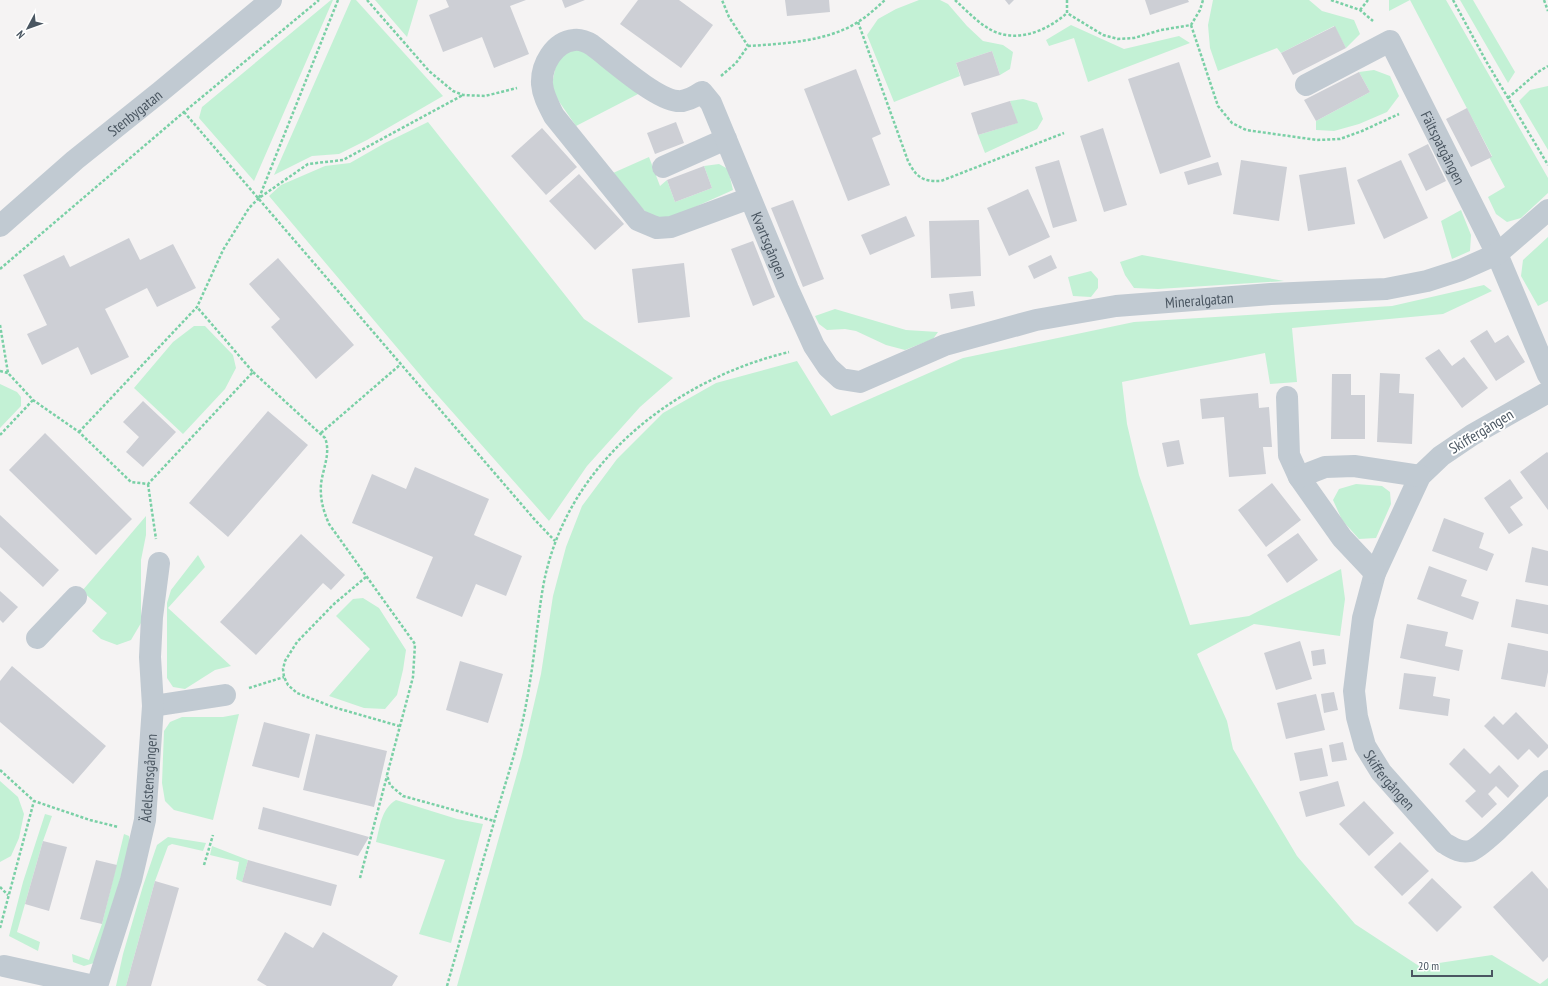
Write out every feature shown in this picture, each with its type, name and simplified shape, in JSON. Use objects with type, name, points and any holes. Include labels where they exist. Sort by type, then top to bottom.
[{"type":"street","name":"Stenbygatan","points":[[0,226],[75,160],[271,0]]},
{"type":"street","points":[[707,98],[677,101],[665,98],[652,91],[592,45],[584,41],[574,40],[561,44],[553,51],[545,65],[542,83],[545,97],[554,116],[638,220],[644,224],[657,228],[671,227],[750,198]]},
{"type":"street","points":[[1306,85],[1390,41]]},
{"type":"street","name":"Fältspatgången","points":[[1390,41],[1497,254]]},
{"type":"street","name":"Kvartsgången","points":[[707,98],[726,139],[788,289],[814,346],[828,367],[840,379]]},
{"type":"street","points":[[663,167],[726,139]]},
{"type":"street","name":"Mineralgatan","points":[[840,379],[860,382],[944,345],[1036,320],[1116,306],[1271,294],[1386,289],[1427,281],[1461,270],[1497,254],[1548,210]]},
{"type":"street","points":[[1497,254],[1548,375]]},
{"type":"street","name":"Skiffergången","points":[[1548,392],[1472,435],[1441,456],[1420,476],[1375,574],[1363,618],[1354,691],[1357,718],[1365,746],[1381,772],[1444,843],[1457,851],[1471,850],[1483,842],[1548,781]]},
{"type":"street","points":[[1286,397],[1289,455],[1298,477],[1342,538],[1375,574]]},
{"type":"street","points":[[1298,477],[1325,467],[1354,466],[1420,476]]},
{"type":"street","name":"Ädelstensgången","points":[[97,986],[131,880],[145,820],[153,706],[150,657],[152,617],[159,563]]},
{"type":"street","points":[[38,638],[76,597]]},
{"type":"street","points":[[153,706],[225,695]]},
{"type":"street","points":[[4,966],[94,986]]},
{"type":"path","points":[[0,269],[184,112],[319,0]]},
{"type":"path","points":[[260,198],[338,0]]},
{"type":"path","points":[[367,0],[430,72],[453,91],[463,95],[485,96],[542,83]]},
{"type":"path","points":[[722,0],[729,17],[748,46]]},
{"type":"path","points":[[748,46],[805,40],[833,33],[858,22],[885,0]]},
{"type":"path","points":[[955,0],[978,21],[993,31],[1011,36],[1039,31],[1054,24],[1067,13],[1067,0]]},
{"type":"path","points":[[1203,0],[1200,10],[1191,25],[1218,106],[1232,123],[1246,130],[1317,140],[1340,139],[1362,132],[1421,103]]},
{"type":"path","points":[[1331,0],[1360,10],[1377,24],[1390,41]]},
{"type":"path","points":[[1360,10],[1368,0]]},
{"type":"path","points":[[1453,0],[1508,98],[1548,165]]},
{"type":"path","points":[[1544,0],[1548,11]]},
{"type":"path","points":[[1067,13],[1103,35],[1118,39],[1134,38],[1161,30],[1191,25]]},
{"type":"path","points":[[858,22],[908,161],[914,171],[921,178],[930,182],[941,181],[1064,133]]},
{"type":"path","points":[[707,98],[748,46]]},
{"type":"path","points":[[1508,98],[1538,72],[1548,66]]},
{"type":"path","points":[[79,432],[196,306],[223,250],[249,208],[260,198],[308,164],[343,160],[463,95]]},
{"type":"path","points":[[184,112],[260,198],[535,520],[555,541]]},
{"type":"path","points":[[196,306],[253,372],[321,434],[327,444],[328,452],[321,483],[322,507],[334,532],[415,644],[413,677],[360,878]]},
{"type":"path","points":[[0,325],[8,373]]},
{"type":"path","points":[[447,986],[520,732],[532,667],[542,593],[555,541],[567,516],[581,492],[616,448],[659,410],[684,393],[710,379],[738,367],[766,357],[814,346]]},
{"type":"path","points":[[321,434],[401,364]]},
{"type":"path","points":[[0,371],[8,373],[33,400],[79,432],[131,482],[148,484]]},
{"type":"path","points":[[148,484],[253,372]]},
{"type":"path","points":[[0,435],[33,400]]},
{"type":"path","points":[[148,484],[159,563]]},
{"type":"path","points":[[366,577],[334,604],[297,642],[285,661],[283,669],[284,677],[288,684],[297,693],[333,707],[400,726]]},
{"type":"path","points":[[225,695],[284,677]]},
{"type":"path","points":[[0,770],[34,800],[90,820],[142,833]]},
{"type":"path","points":[[387,775],[390,785],[403,796],[494,821]]},
{"type":"path","points":[[0,928],[34,800]]},
{"type":"path","points":[[204,865],[212,835]]},
{"type":"path","points":[[0,887],[8,895]]},
{"type":"green space","points":[[331,0],[333,0],[254,181],[199,118],[202,107]]},
{"type":"green space","points":[[351,0],[356,0],[443,96],[367,140],[339,154],[312,156],[274,175]]},
{"type":"green space","points":[[375,0],[418,0],[407,37]]},
{"type":"green space","points":[[919,0],[940,0],[948,4],[967,26],[983,41],[1003,45],[1013,52],[1010,69],[1000,75],[992,51],[956,63],[960,76],[894,102],[867,35],[878,19],[896,9]]},
{"type":"green space","points":[[1213,0],[1309,0],[1322,11],[1354,20],[1360,34],[1346,48],[1334,26],[1281,53],[1277,48],[1218,71],[1210,48],[1208,25]]},
{"type":"green space","points":[[1389,0],[1410,0],[1389,11]]},
{"type":"green space","points":[[1410,0],[1446,0],[1548,178],[1548,193],[1521,218],[1507,222],[1496,214],[1488,197],[1505,187],[1489,157],[1492,156]]},
{"type":"green space","points":[[1460,0],[1473,0],[1515,72],[1508,83]]},
{"type":"green space","points":[[1071,25],[1124,49],[1179,36],[1190,43],[1088,82],[1074,38],[1049,46],[1046,40]]},
{"type":"green space","points":[[570,49],[586,51],[642,92],[576,126],[551,90],[557,59]]},
{"type":"green space","points":[[1374,70],[1390,76],[1399,96],[1387,112],[1359,124],[1334,131],[1316,130],[1316,121],[1370,92],[1359,72]]},
{"type":"green space","points":[[1548,86],[1548,150],[1519,101],[1530,90]]},
{"type":"green space","points":[[1023,99],[1037,103],[1043,119],[1037,129],[985,153],[978,135],[1017,123],[1010,101]]},
{"type":"green space","points":[[428,122],[584,319],[673,378],[640,407],[587,466],[549,521],[432,389],[269,196],[281,185],[325,166],[350,163],[385,143]]},
{"type":"green space","points":[[649,157],[660,186],[667,180],[675,202],[712,188],[704,166],[719,164],[728,169],[733,190],[666,220],[648,214],[633,199],[613,173]]},
{"type":"green space","points":[[1461,210],[1471,235],[1470,251],[1452,259],[1441,221]]},
{"type":"green space","points":[[1548,237],[1548,301],[1538,306],[1521,276],[1523,260]]},
{"type":"green space","points":[[1142,255],[1284,281],[1158,289],[1134,288],[1125,275],[1120,262]]},
{"type":"green space","points":[[1091,271],[1098,279],[1098,288],[1091,297],[1073,296],[1068,277]]},
{"type":"green space","points":[[1484,285],[1492,291],[1443,314],[1292,328],[1297,382],[1270,384],[1265,353],[1122,382],[1127,424],[1139,475],[1190,625],[1249,616],[1341,569],[1345,599],[1340,636],[1254,624],[1197,654],[1227,721],[1233,749],[1297,856],[1355,924],[1419,966],[1492,955],[1540,984],[1548,978],[1548,986],[457,986],[522,756],[541,674],[553,596],[566,547],[582,506],[617,459],[663,413],[716,383],[797,361],[831,416],[963,358],[1134,322],[1392,306]]},
{"type":"green space","points":[[835,309],[906,330],[938,332],[933,339],[905,350],[886,345],[856,331],[845,329],[827,330],[819,324],[815,316]]},
{"type":"green space","points":[[194,326],[205,326],[233,355],[236,368],[225,389],[183,434],[134,388],[173,342]]},
{"type":"green space","points":[[0,384],[17,392],[21,397],[21,406],[0,428]]},
{"type":"green space","points":[[1356,484],[1382,486],[1390,492],[1391,504],[1376,538],[1359,539],[1342,520],[1333,500],[1339,489]]},
{"type":"green space","points":[[146,516],[146,535],[141,560],[141,623],[131,640],[117,645],[101,639],[92,631],[107,613],[82,591]]},
{"type":"green space","points":[[198,555],[205,567],[168,608],[231,666],[215,670],[185,689],[173,687],[167,678],[167,603],[171,590]]},
{"type":"green space","points":[[363,598],[379,608],[406,650],[397,695],[385,709],[364,708],[329,696],[370,649],[336,616],[353,599]]},
{"type":"green space","points":[[239,714],[213,820],[174,810],[165,801],[162,783],[164,731],[170,722],[182,717],[223,717]]},
{"type":"green space","points":[[0,781],[18,797],[24,814],[19,838],[11,856],[0,862]]},
{"type":"green space","points":[[396,800],[457,819],[483,824],[451,943],[419,934],[445,860],[376,842],[384,813]]},
{"type":"green space","points":[[45,814],[52,816],[43,841],[17,932],[40,942],[38,951],[9,936],[23,882]]},
{"type":"green space","points":[[124,834],[129,836],[130,848],[94,963],[84,966],[73,962],[72,954],[89,960],[102,924]]},
{"type":"green space","points":[[168,837],[206,843],[203,851],[172,844],[168,846],[155,881],[126,986],[116,986],[123,954],[157,845]]},
{"type":"green space","points":[[212,846],[248,860],[242,882],[236,879],[239,862],[210,855]]},
{"type":"building","points":[[446,0],[526,0],[510,6],[529,54],[494,68],[482,37],[443,52],[429,15],[449,7]]},
{"type":"building","points":[[562,0],[585,0],[565,8]]},
{"type":"building","points":[[638,0],[679,0],[713,25],[681,68],[620,24]]},
{"type":"building","points":[[785,0],[829,0],[830,12],[787,16]]},
{"type":"building","points":[[1005,0],[1014,0],[1009,5]]},
{"type":"building","points":[[1145,0],[1188,0],[1189,2],[1150,15]]},
{"type":"building","points":[[1335,26],[1346,48],[1293,75],[1281,53]]},
{"type":"building","points":[[992,51],[1000,75],[964,86],[956,63]]},
{"type":"building","points":[[1179,62],[1211,157],[1160,174],[1128,79]]},
{"type":"building","points":[[856,69],[881,134],[872,138],[890,185],[848,201],[804,89]]},
{"type":"building","points":[[1359,72],[1370,92],[1316,121],[1304,100]]},
{"type":"building","points":[[1010,101],[1018,123],[978,135],[971,113]]},
{"type":"building","points":[[1467,108],[1492,157],[1471,167],[1446,119]]},
{"type":"building","points":[[676,122],[684,143],[655,154],[647,133]]},
{"type":"building","points":[[542,128],[577,167],[546,195],[511,156]]},
{"type":"building","points":[[1103,128],[1127,205],[1104,212],[1080,136]]},
{"type":"building","points":[[1428,144],[1446,181],[1426,191],[1408,154]]},
{"type":"building","points":[[1059,160],[1077,221],[1053,228],[1035,167]]},
{"type":"building","points":[[1241,160],[1287,167],[1279,221],[1233,214]]},
{"type":"building","points":[[1401,160],[1428,218],[1384,239],[1357,180]]},
{"type":"building","points":[[1218,162],[1222,175],[1188,185],[1184,172]]},
{"type":"building","points":[[704,166],[712,188],[675,202],[667,180]]},
{"type":"building","points":[[1346,167],[1355,224],[1308,231],[1299,175]]},
{"type":"building","points":[[579,174],[624,224],[595,250],[549,201]]},
{"type":"building","points":[[1028,189],[1050,237],[1009,256],[987,208]]},
{"type":"building","points":[[793,200],[824,279],[803,287],[771,208]]},
{"type":"building","points":[[906,216],[915,236],[870,255],[861,235]]},
{"type":"building","points":[[979,220],[981,276],[931,278],[929,221]]},
{"type":"building","points":[[129,238],[140,260],[173,244],[196,288],[157,307],[147,288],[105,309],[129,357],[91,375],[78,347],[42,365],[27,334],[47,325],[23,275],[64,255],[70,267]]},
{"type":"building","points":[[753,241],[775,297],[753,306],[731,249]]},
{"type":"building","points":[[1051,255],[1057,268],[1034,279],[1028,266]]},
{"type":"building","points":[[278,258],[354,345],[316,379],[271,327],[280,319],[249,284]]},
{"type":"building","points":[[684,263],[690,317],[638,323],[632,269]]},
{"type":"building","points":[[973,291],[975,306],[951,309],[949,294]]},
{"type":"building","points":[[1487,330],[1495,343],[1508,335],[1525,362],[1496,381],[1470,341]]},
{"type":"building","points":[[1439,349],[1452,366],[1464,357],[1488,388],[1462,408],[1425,358]]},
{"type":"building","points":[[1380,373],[1400,374],[1399,393],[1414,394],[1412,444],[1377,442]]},
{"type":"building","points":[[1332,374],[1351,374],[1351,395],[1365,395],[1365,439],[1331,439]]},
{"type":"building","points":[[1258,393],[1259,408],[1269,407],[1272,447],[1263,447],[1266,474],[1229,477],[1224,417],[1202,419],[1200,399]]},
{"type":"building","points":[[143,401],[176,432],[143,467],[126,452],[139,437],[123,422]]},
{"type":"building","points":[[268,411],[308,445],[228,537],[189,503]]},
{"type":"building","points":[[45,433],[132,519],[96,555],[9,470]]},
{"type":"building","points":[[1179,440],[1184,464],[1167,467],[1162,443]]},
{"type":"building","points":[[1547,452],[1548,453],[1548,510],[1520,472]]},
{"type":"building","points":[[415,467],[489,499],[474,535],[522,556],[506,596],[476,584],[462,617],[416,598],[433,557],[352,523],[372,474],[406,489]]},
{"type":"building","points":[[1510,479],[1523,498],[1510,507],[1523,525],[1509,534],[1484,498]]},
{"type":"building","points":[[1272,483],[1301,520],[1266,547],[1238,510]]},
{"type":"building","points":[[0,515],[59,570],[43,587],[0,547]]},
{"type":"building","points":[[1444,518],[1484,533],[1479,548],[1494,554],[1487,571],[1432,551]]},
{"type":"building","points":[[1298,533],[1318,560],[1287,583],[1267,555]]},
{"type":"building","points":[[301,534],[345,575],[331,590],[323,583],[256,655],[220,622]]},
{"type":"building","points":[[1532,547],[1548,551],[1548,586],[1525,582]]},
{"type":"building","points":[[1429,566],[1467,580],[1461,596],[1479,602],[1473,620],[1417,599]]},
{"type":"building","points":[[0,591],[18,607],[3,623],[0,620]]},
{"type":"building","points":[[1516,599],[1548,605],[1548,634],[1511,627]]},
{"type":"building","points":[[1407,624],[1448,632],[1445,646],[1463,650],[1459,671],[1400,658]]},
{"type":"building","points":[[1300,641],[1312,679],[1276,690],[1264,653]]},
{"type":"building","points":[[1508,643],[1548,651],[1548,672],[1545,687],[1501,679]]},
{"type":"building","points":[[1324,649],[1326,664],[1313,666],[1311,651]]},
{"type":"building","points":[[460,661],[503,674],[488,723],[446,710]]},
{"type":"building","points":[[12,666],[106,746],[73,784],[0,722],[0,681]]},
{"type":"building","points":[[1404,673],[1436,677],[1433,696],[1450,699],[1448,716],[1399,709]]},
{"type":"building","points":[[1334,692],[1338,710],[1324,713],[1321,694]]},
{"type":"building","points":[[1316,694],[1325,730],[1286,739],[1277,703]]},
{"type":"building","points":[[1516,712],[1548,745],[1548,748],[1538,758],[1529,749],[1518,760],[1484,726],[1494,716],[1503,725]]},
{"type":"building","points":[[264,722],[310,734],[299,778],[252,766]]},
{"type":"building","points":[[316,734],[387,751],[374,807],[303,790]]},
{"type":"building","points":[[1343,742],[1347,760],[1332,762],[1329,745]]},
{"type":"building","points":[[1322,748],[1328,776],[1300,781],[1294,753]]},
{"type":"building","points":[[1464,748],[1490,774],[1499,765],[1519,786],[1508,798],[1496,786],[1488,794],[1497,804],[1482,818],[1465,801],[1476,791],[1449,764]]},
{"type":"building","points":[[1338,781],[1345,806],[1306,817],[1299,792]]},
{"type":"building","points":[[1364,801],[1394,833],[1369,856],[1339,824]]},
{"type":"building","points":[[263,807],[369,837],[358,856],[258,829]]},
{"type":"building","points":[[43,841],[67,847],[49,911],[25,904]]},
{"type":"building","points":[[1400,842],[1429,871],[1402,896],[1374,867]]},
{"type":"building","points":[[96,860],[117,865],[102,924],[80,919]]},
{"type":"building","points":[[248,860],[337,885],[331,906],[242,882]]},
{"type":"building","points":[[1532,871],[1548,889],[1548,957],[1543,962],[1493,907]]},
{"type":"building","points":[[1432,878],[1462,907],[1437,932],[1408,903]]},
{"type":"building","points":[[155,881],[179,888],[151,986],[126,986]]},
{"type":"building","points":[[285,932],[313,948],[323,932],[398,976],[392,986],[267,986],[257,980]]}]
